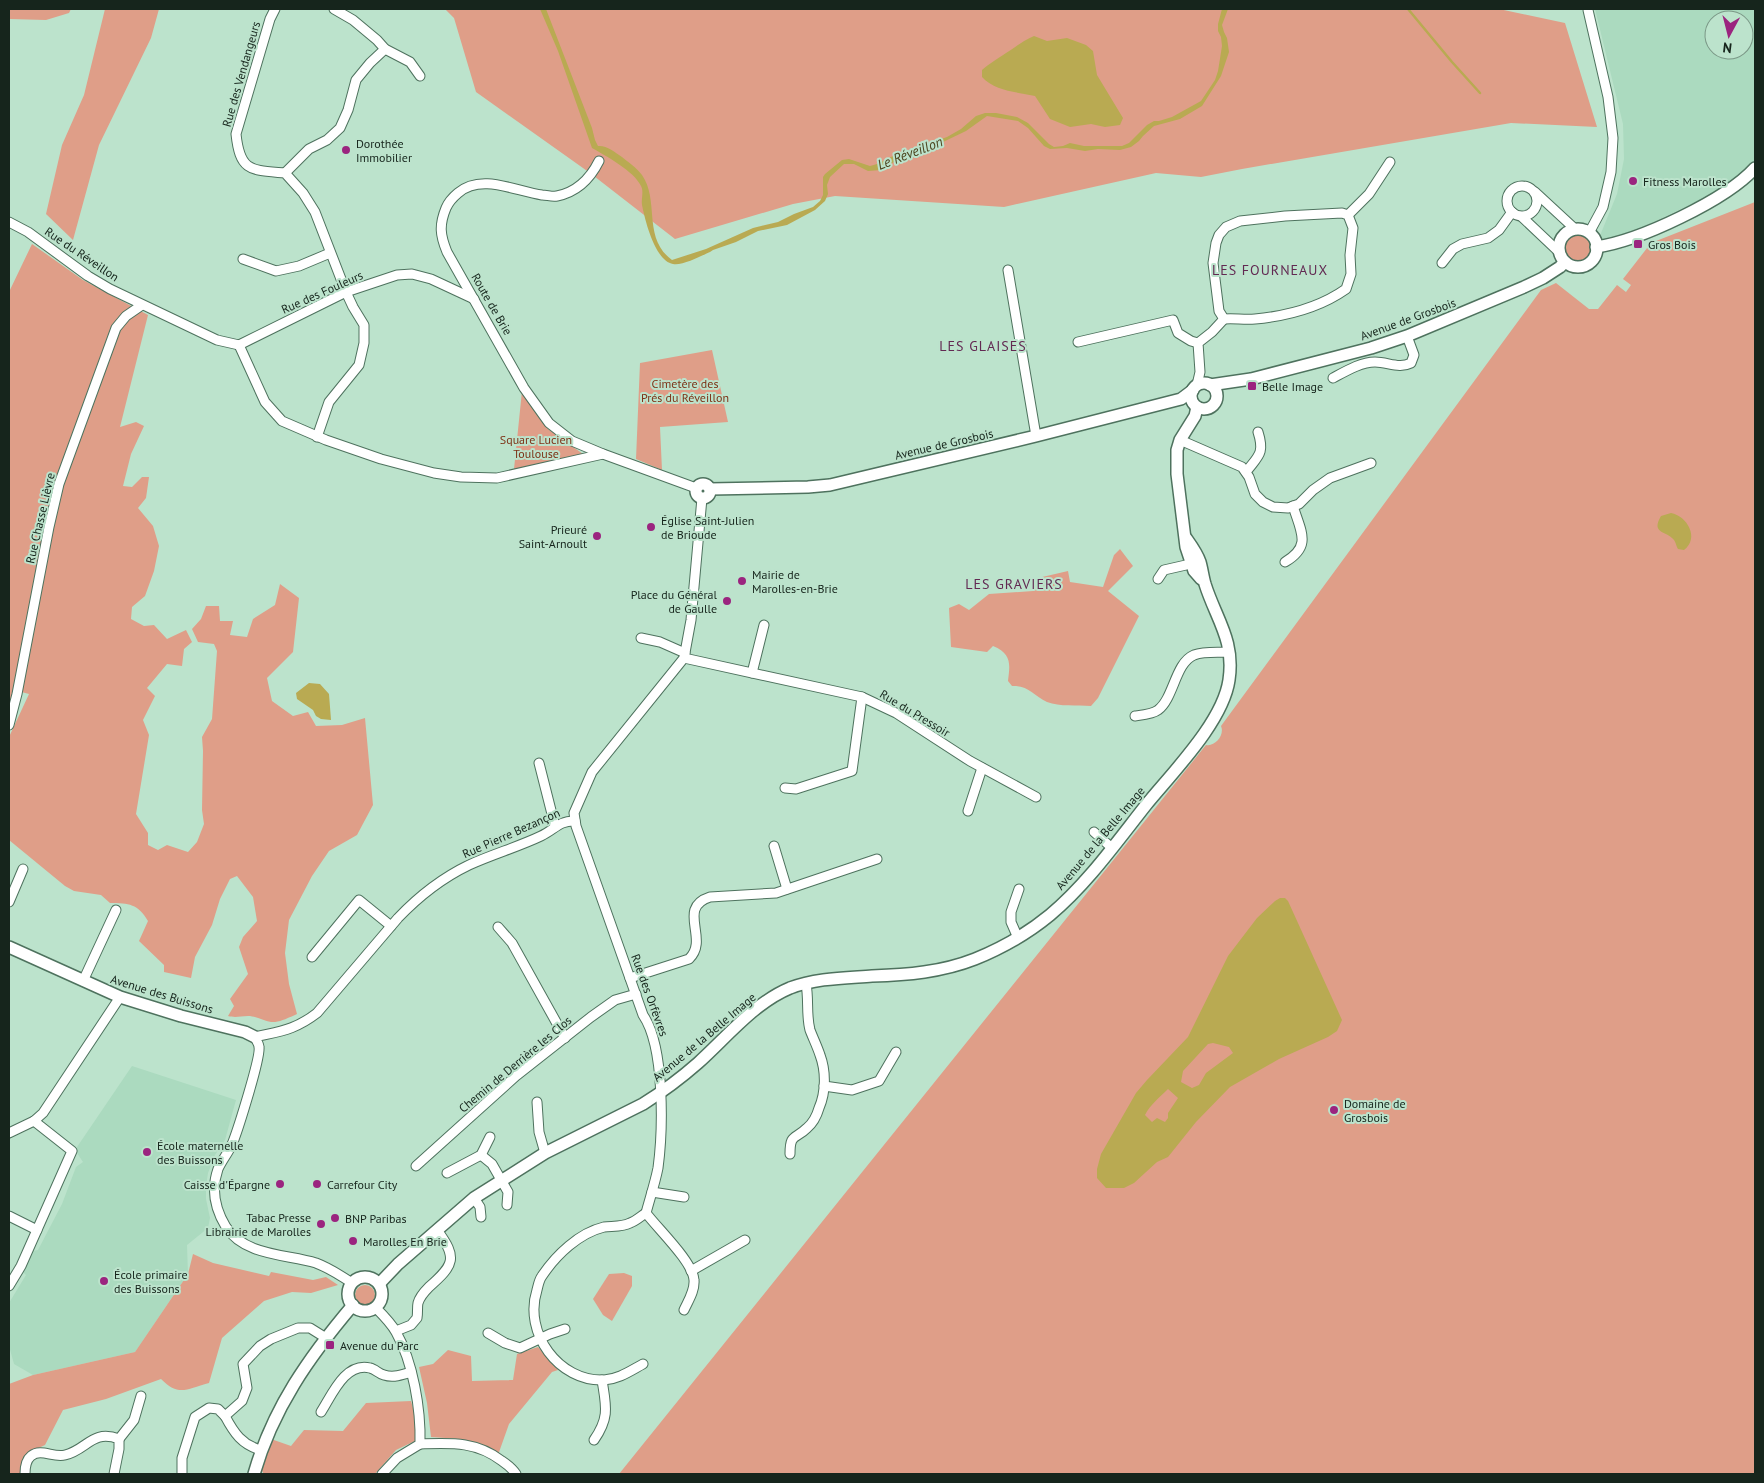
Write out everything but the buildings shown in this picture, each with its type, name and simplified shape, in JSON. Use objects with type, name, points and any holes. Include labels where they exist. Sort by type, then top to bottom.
[{"type":"street","name":"Rue des Vendangeurs","points":[[275,9],[270,19],[236,134],[238,151],[246,164],[256,171],[285,173]]},
{"type":"street","points":[[334,9],[353,20],[385,49],[410,62],[420,76]]},
{"type":"street","points":[[1588,10],[1608,97],[1614,138],[1611,172],[1602,207],[1589,233]]},
{"type":"street","points":[[317,437],[329,402],[358,365],[364,343],[364,324],[346,292],[315,212],[303,193],[285,173],[309,149],[327,140],[340,128],[348,110],[356,80],[385,49]]},
{"type":"street","name":"Route de Brie","points":[[599,161],[594,172],[583,184],[569,192],[555,196],[535,194],[496,184],[477,184],[463,189],[449,200],[441,219],[441,237],[447,252],[524,388],[549,423],[572,441],[696,488]]},
{"type":"street","points":[[1348,215],[1369,194],[1390,162]]},
{"type":"street","points":[[1596,247],[1611,245],[1649,232],[1734,187],[1755,168]]},
{"type":"street","points":[[1575,229],[1532,189],[1520,187],[1511,191],[1507,201],[1512,212],[1522,216],[1562,257],[1578,266],[1636,241],[1649,232]]},
{"type":"street","points":[[1522,216],[1531,214],[1537,206],[1537,197],[1532,189]]},
{"type":"street","points":[[1442,263],[1453,249],[1462,244],[1488,238],[1498,230],[1512,212]]},
{"type":"street","points":[[1224,319],[1219,311],[1213,263],[1216,243],[1219,235],[1226,227],[1240,220],[1342,213],[1348,215]]},
{"type":"street","points":[[1198,343],[1224,319],[1253,319],[1295,313],[1333,298],[1346,289],[1351,274],[1350,255],[1353,228],[1348,215]]},
{"type":"street","name":"Rue du Réveillon","points":[[9,222],[28,232],[88,276],[142,305],[217,340],[239,345]]},
{"type":"street","points":[[1562,257],[1561,240],[1569,231],[1575,229],[1585,230],[1595,241],[1596,247],[1593,259]]},
{"type":"street","points":[[243,259],[276,271],[299,266],[330,254]]},
{"type":"street","name":"Avenue de Grosbois","points":[[1217,397],[1226,390],[1251,379],[1371,348],[1407,336],[1544,278],[1560,268],[1562,257]]},
{"type":"street","points":[[1008,270],[1036,436]]},
{"type":"street","name":"Rue des Fouleurs","points":[[239,345],[346,292],[397,275],[412,274],[431,279],[474,300]]},
{"type":"street","name":"Rue Chasse Lièvre","points":[[9,725],[17,694],[59,484],[116,328],[126,316],[142,305]]},
{"type":"street","points":[[1078,342],[1173,320],[1178,333],[1198,343]]},
{"type":"street","points":[[1333,378],[1354,367],[1374,362],[1401,366],[1411,363],[1414,355],[1407,336]]},
{"type":"street","points":[[1195,405],[1191,396],[1201,383],[1198,343]]},
{"type":"street","points":[[239,345],[265,402],[282,422],[317,437],[381,459],[434,473],[460,477],[497,478],[603,454]]},
{"type":"street","name":"Avenue de Grosbois","points":[[710,489],[830,485],[1181,399],[1201,383],[1251,379]]},
{"type":"street","points":[[1181,399],[1200,409],[1209,409],[1215,404],[1216,390],[1201,383]]},
{"type":"street","name":"Avenue de la Belle Image","points":[[379,1284],[398,1264],[474,1198],[545,1154],[644,1104],[697,1064],[764,1004],[790,988],[831,978],[923,972],[973,959],[1018,938],[1035,927],[1081,886],[1200,739],[1219,708],[1229,681],[1229,652],[1225,630],[1205,584],[1194,571],[1195,561],[1186,547],[1182,521],[1177,463],[1183,441],[1195,416],[1195,405]]},
{"type":"street","name":"Avenue de la Belle Image","points":[[1183,441],[1209,409]]},
{"type":"street","points":[[1246,472],[1260,454],[1262,445],[1258,432]]},
{"type":"street","points":[[1183,441],[1242,467],[1249,477],[1255,494],[1263,502],[1273,507],[1288,508],[1299,504],[1313,490],[1330,478],[1371,463]]},
{"type":"street","points":[[703,483],[708,485],[710,489],[708,496],[702,498],[696,494],[696,488],[703,483]]},
{"type":"street","points":[[685,655],[691,620],[702,498]]},
{"type":"street","points":[[1284,562],[1295,556],[1302,544],[1302,536],[1293,506]]},
{"type":"street","points":[[1158,579],[1164,570],[1195,561]]},
{"type":"street","points":[[752,672],[764,625]]},
{"type":"street","name":"Rue du Pressoir","points":[[641,638],[660,642],[685,655],[862,697],[896,713],[982,768],[1036,797]]},
{"type":"street","points":[[1136,716],[1157,711],[1163,704],[1185,662],[1192,656],[1201,653],[1229,652]]},
{"type":"street","name":"Rue Pierre Bezançon","points":[[255,1037],[290,1030],[303,1024],[316,1013],[391,926],[427,890],[469,865],[543,835],[562,822],[575,820],[574,813],[592,772],[685,655]]},
{"type":"street","points":[[785,788],[796,789],[852,771],[862,697]]},
{"type":"street","points":[[540,763],[555,826]]},
{"type":"street","points":[[968,811],[982,768]]},
{"type":"street","name":"Rue des Orfèvres","points":[[575,820],[655,1046],[659,1073],[661,1127],[659,1154],[646,1213]]},
{"type":"street","points":[[1094,832],[1112,848]]},
{"type":"street","points":[[774,846],[787,889]]},
{"type":"street","points":[[630,978],[689,959],[695,954],[697,944],[694,914],[696,906],[703,899],[769,894],[877,859]]},
{"type":"street","points":[[9,902],[24,869]]},
{"type":"street","points":[[1018,938],[1011,922],[1019,889]]},
{"type":"street","points":[[312,957],[359,900],[391,926]]},
{"type":"street","points":[[83,982],[116,910]]},
{"type":"street","points":[[498,927],[512,944],[565,1038]]},
{"type":"street","name":"Avenue des Buissons","points":[[9,947],[120,998],[245,1032],[255,1037]]},
{"type":"street","points":[[790,1154],[790,1144],[794,1136],[807,1129],[820,1106],[824,1086],[824,1070],[821,1057],[810,1029],[806,984]]},
{"type":"street","name":"Chemin de Derrière les Clos","points":[[416,1166],[516,1076],[615,1000],[636,994]]},
{"type":"street","points":[[9,1133],[34,1121],[43,1113],[120,998]]},
{"type":"street","points":[[255,1037],[260,1048],[252,1079],[232,1144],[218,1169],[215,1183],[215,1198],[218,1212],[227,1229],[251,1248],[317,1264],[335,1272],[352,1283]]},
{"type":"street","points":[[824,1086],[852,1090],[879,1081],[896,1052]]},
{"type":"street","points":[[536,1102],[539,1132],[545,1154]]},
{"type":"street","points":[[9,1286],[21,1266],[72,1151],[34,1121]]},
{"type":"street","points":[[447,1173],[481,1155],[490,1137]]},
{"type":"street","points":[[481,1155],[492,1164],[508,1192],[507,1205]]},
{"type":"street","points":[[652,1192],[684,1197]]},
{"type":"street","points":[[474,1198],[480,1207],[481,1217]]},
{"type":"street","points":[[643,1364],[618,1377],[602,1380],[588,1379],[569,1370],[554,1359],[546,1350],[535,1325],[534,1299],[541,1277],[568,1246],[589,1232],[603,1227],[629,1224],[646,1213],[688,1264],[691,1271],[694,1279],[692,1293],[684,1310]]},
{"type":"street","points":[[9,1216],[37,1230]]},
{"type":"street","points":[[396,1331],[410,1325],[417,1318],[418,1302],[423,1293],[444,1274],[451,1261],[448,1245],[437,1230]]},
{"type":"street","points":[[691,1271],[745,1240]]},
{"type":"street","points":[[362,1277],[370,1278],[379,1284],[382,1295],[376,1308],[364,1311],[353,1305],[349,1297],[352,1283],[362,1277]]},
{"type":"street","points":[[254,1474],[261,1450],[273,1421],[291,1388],[326,1338],[353,1305]]},
{"type":"street","points":[[376,1308],[396,1331],[411,1372],[417,1399],[420,1444]]},
{"type":"street","points":[[225,1416],[242,1401],[247,1388],[243,1364],[260,1346],[271,1339],[298,1328],[310,1328],[326,1338]]},
{"type":"street","points":[[488,1333],[505,1343],[520,1348],[565,1329]]},
{"type":"street","points":[[321,1412],[346,1374],[357,1367],[370,1368],[385,1375],[398,1376],[411,1372]]},
{"type":"street","points":[[594,1440],[602,1429],[606,1413],[602,1380]]},
{"type":"street","points":[[114,1474],[119,1439],[134,1420],[141,1396]]},
{"type":"street","points":[[182,1474],[182,1458],[195,1417],[208,1408],[218,1410],[225,1416],[233,1430],[244,1443],[261,1450]]},
{"type":"street","points":[[25,1474],[25,1467],[29,1458],[36,1453],[44,1452],[56,1456],[66,1455],[95,1438],[111,1436],[119,1439]]},
{"type":"street","points":[[382,1474],[396,1458],[420,1444],[462,1444],[481,1448],[512,1469],[516,1474]]},
{"type":"shaded area","points":[[1595,9],[1755,9],[1755,173],[1747,169],[1717,192],[1632,232],[1604,241],[1599,238],[1617,194],[1624,159],[1623,124]]},
{"type":"shaded area","points":[[132,1066],[236,1100],[225,1140],[215,1155],[208,1173],[206,1199],[210,1218],[208,1228],[187,1245],[188,1274],[135,1352],[33,1375],[14,1364],[9,1346],[9,1303],[26,1275],[21,1270],[32,1251],[38,1250],[62,1204],[76,1167],[83,1162],[75,1150]]},
{"type":"green space","points":[[9,9],[71,9],[69,13],[46,20],[9,19]]},
{"type":"green space","points":[[105,9],[159,9],[151,38],[99,145],[73,240],[46,214],[62,145],[84,95]]},
{"type":"green space","points":[[445,9],[1499,9],[1565,23],[1597,127],[1511,123],[1201,177],[1156,173],[1004,207],[835,196],[793,204],[675,239],[590,173],[476,92],[454,18]]},
{"type":"green space","name":"Domaine de Grosbois","points":[[1755,202],[1755,1474],[619,1474],[1206,745],[1213,744],[1218,740],[1222,733],[1221,726],[1541,290],[1556,283],[1589,309],[1598,309],[1617,285],[1626,292],[1631,285],[1623,279],[1651,243]]},
{"type":"green space","points":[[1578,235],[1587,239],[1591,248],[1587,257],[1578,261],[1569,257],[1565,248],[1569,239]]},
{"type":"green space","points":[[32,244],[83,280],[148,315],[120,427],[136,422],[144,426],[131,454],[123,486],[132,487],[142,477],[149,477],[146,498],[138,508],[153,526],[159,546],[154,571],[145,596],[132,607],[131,619],[144,626],[154,625],[167,639],[186,630],[192,642],[184,649],[182,666],[167,664],[147,688],[155,696],[143,720],[149,735],[136,814],[148,833],[148,845],[158,850],[167,845],[188,852],[197,842],[204,824],[202,810],[202,737],[212,719],[217,651],[214,644],[198,642],[192,629],[201,619],[206,606],[219,606],[220,621],[233,621],[230,635],[247,637],[253,619],[275,605],[280,584],[299,598],[293,652],[267,678],[272,701],[293,716],[308,712],[316,726],[342,725],[365,718],[373,805],[357,835],[329,851],[312,876],[289,920],[285,953],[289,984],[297,1014],[281,1021],[271,1022],[251,1016],[228,1016],[234,1006],[230,999],[248,974],[239,947],[243,937],[257,921],[253,897],[237,876],[230,879],[220,899],[212,925],[195,957],[191,978],[164,972],[164,965],[139,941],[148,921],[141,911],[128,904],[110,903],[101,895],[74,891],[65,886],[9,840],[9,737],[29,694],[14,690],[9,720],[9,292]]},
{"type":"green space","name":"Cimetère des Prés du Réveillon","points":[[712,350],[728,422],[660,427],[662,470],[636,459],[640,363]]},
{"type":"green space","name":"Square Lucien Toulouse","points":[[522,391],[548,429],[582,455],[517,471],[514,469]]},
{"type":"green space","points":[[1120,549],[1133,566],[1108,591],[1139,616],[1098,698],[1091,706],[1052,704],[1042,700],[1027,689],[1012,686],[1008,681],[1009,665],[1007,656],[1004,652],[993,646],[987,652],[951,647],[949,608],[959,604],[969,610],[989,594],[1033,591],[1038,578],[1068,571],[1070,582],[1103,587],[1114,555]]},
{"type":"green space","points":[[193,1254],[213,1263],[269,1276],[271,1272],[313,1280],[326,1277],[338,1285],[311,1293],[292,1292],[264,1301],[222,1338],[209,1383],[178,1390],[167,1385],[161,1379],[106,1399],[63,1410],[45,1445],[32,1451],[21,1474],[9,1474],[9,1384],[33,1375],[135,1352],[188,1274]]},
{"type":"green space","points":[[624,1273],[632,1276],[632,1286],[612,1321],[603,1315],[593,1299],[609,1274]]},
{"type":"green space","points":[[365,1285],[372,1288],[375,1295],[372,1302],[365,1305],[358,1302],[355,1295],[358,1288]]},
{"type":"green space","points":[[538,1347],[558,1370],[552,1372],[509,1424],[498,1455],[479,1443],[460,1439],[431,1437],[427,1403],[419,1367],[433,1364],[448,1350],[471,1356],[472,1381],[513,1380],[517,1354]]},
{"type":"green space","points":[[411,1401],[416,1419],[417,1440],[396,1450],[375,1474],[264,1474],[262,1471],[271,1439],[291,1446],[304,1430],[343,1431],[366,1403]]},
{"type":"water","name":"Le Réveillon","points":[[540,9],[546,9],[598,146],[613,151],[642,175],[650,196],[657,241],[672,260],[706,249],[753,228],[778,222],[813,207],[820,201],[823,195],[823,177],[842,160],[849,159],[870,166],[877,164],[897,154],[947,137],[961,129],[976,116],[985,113],[1017,117],[1028,123],[1054,147],[1070,143],[1084,146],[1122,146],[1129,143],[1147,125],[1154,121],[1172,117],[1201,101],[1215,80],[1218,71],[1222,46],[1218,24],[1222,9],[1228,9],[1222,25],[1227,38],[1229,52],[1221,76],[1202,106],[1180,119],[1154,126],[1131,147],[1120,150],[1098,149],[1085,151],[1067,148],[1050,149],[1044,146],[1028,128],[1018,121],[987,116],[966,131],[920,153],[902,157],[881,170],[868,171],[854,164],[844,164],[830,177],[827,185],[828,194],[825,201],[815,210],[787,225],[758,231],[681,264],[673,264],[661,256],[652,239],[642,205],[642,188],[637,180],[619,164],[592,148],[558,51]]},
{"type":"water","points":[[1034,36],[1047,41],[1067,38],[1086,45],[1093,51],[1097,75],[1123,118],[1120,125],[1105,127],[1091,124],[1070,127],[1050,119],[1035,96],[999,88],[982,77],[982,70]]},
{"type":"water","points":[[1671,513],[1682,518],[1690,528],[1691,540],[1684,550],[1678,549],[1673,539],[1658,529],[1658,522],[1661,516]]},
{"type":"water","points":[[309,683],[320,684],[329,694],[331,720],[321,719],[316,716],[313,710],[297,699],[296,693]]},
{"type":"water","points":[[1285,898],[1288,901],[1342,1020],[1337,1031],[1279,1059],[1230,1087],[1196,1122],[1168,1157],[1157,1162],[1134,1183],[1124,1188],[1106,1188],[1097,1178],[1101,1154],[1136,1093],[1188,1037],[1228,956],[1257,918],[1275,901]],"holes":[[[1213,1043],[1229,1047],[1233,1053],[1206,1073],[1199,1085],[1192,1088],[1181,1082],[1183,1071],[1208,1044]],[[1168,1089],[1178,1098],[1168,1113],[1168,1118],[1165,1122],[1157,1118],[1152,1122],[1145,1115],[1152,1104]]]},
{"type":"waterway","points":[[1408,9],[1480,93]]},
{"type":"place","name":"Dorothée Immobilier","points":[[346,150]]},
{"type":"place","name":"Fitness Marolles","points":[[1633,181]]},
{"type":"place","name":"Gros Bois","points":[[1638,244]]},
{"type":"place","name":"Belle Image","points":[[1252,386]]},
{"type":"place","name":"Église Saint-Julien de Brioude","points":[[651,527]]},
{"type":"place","name":"Prieuré Saint-Arnoult","points":[[597,536]]},
{"type":"place","name":"Mairie de Marolles-en-Brie","points":[[742,581]]},
{"type":"place","name":"Place du Général de Gaulle","points":[[727,601]]},
{"type":"place","name":"Domaine de Grosbois","points":[[1334,1110]]},
{"type":"place","name":"École maternelle des Buissons","points":[[147,1152]]},
{"type":"place","name":"Caisse d'Épargne","points":[[280,1184]]},
{"type":"place","name":"Carrefour City","points":[[317,1184]]},
{"type":"place","name":"BNP Paribas","points":[[335,1218]]},
{"type":"place","name":"Tabac Presse Librairie de Marolles","points":[[321,1224]]},
{"type":"place","name":"Marolles En Brie","points":[[353,1241]]},
{"type":"place","name":"École primaire des Buissons","points":[[104,1281]]},
{"type":"place","name":"Avenue du Parc","points":[[330,1345]]},
{"type":"district","name":"LES FOURNEAUX","points":[[1270,270]]},
{"type":"district","name":"LES GLAISES","points":[[983,346]]},
{"type":"district","name":"LES GRAVIERS","points":[[1014,584]]}]
